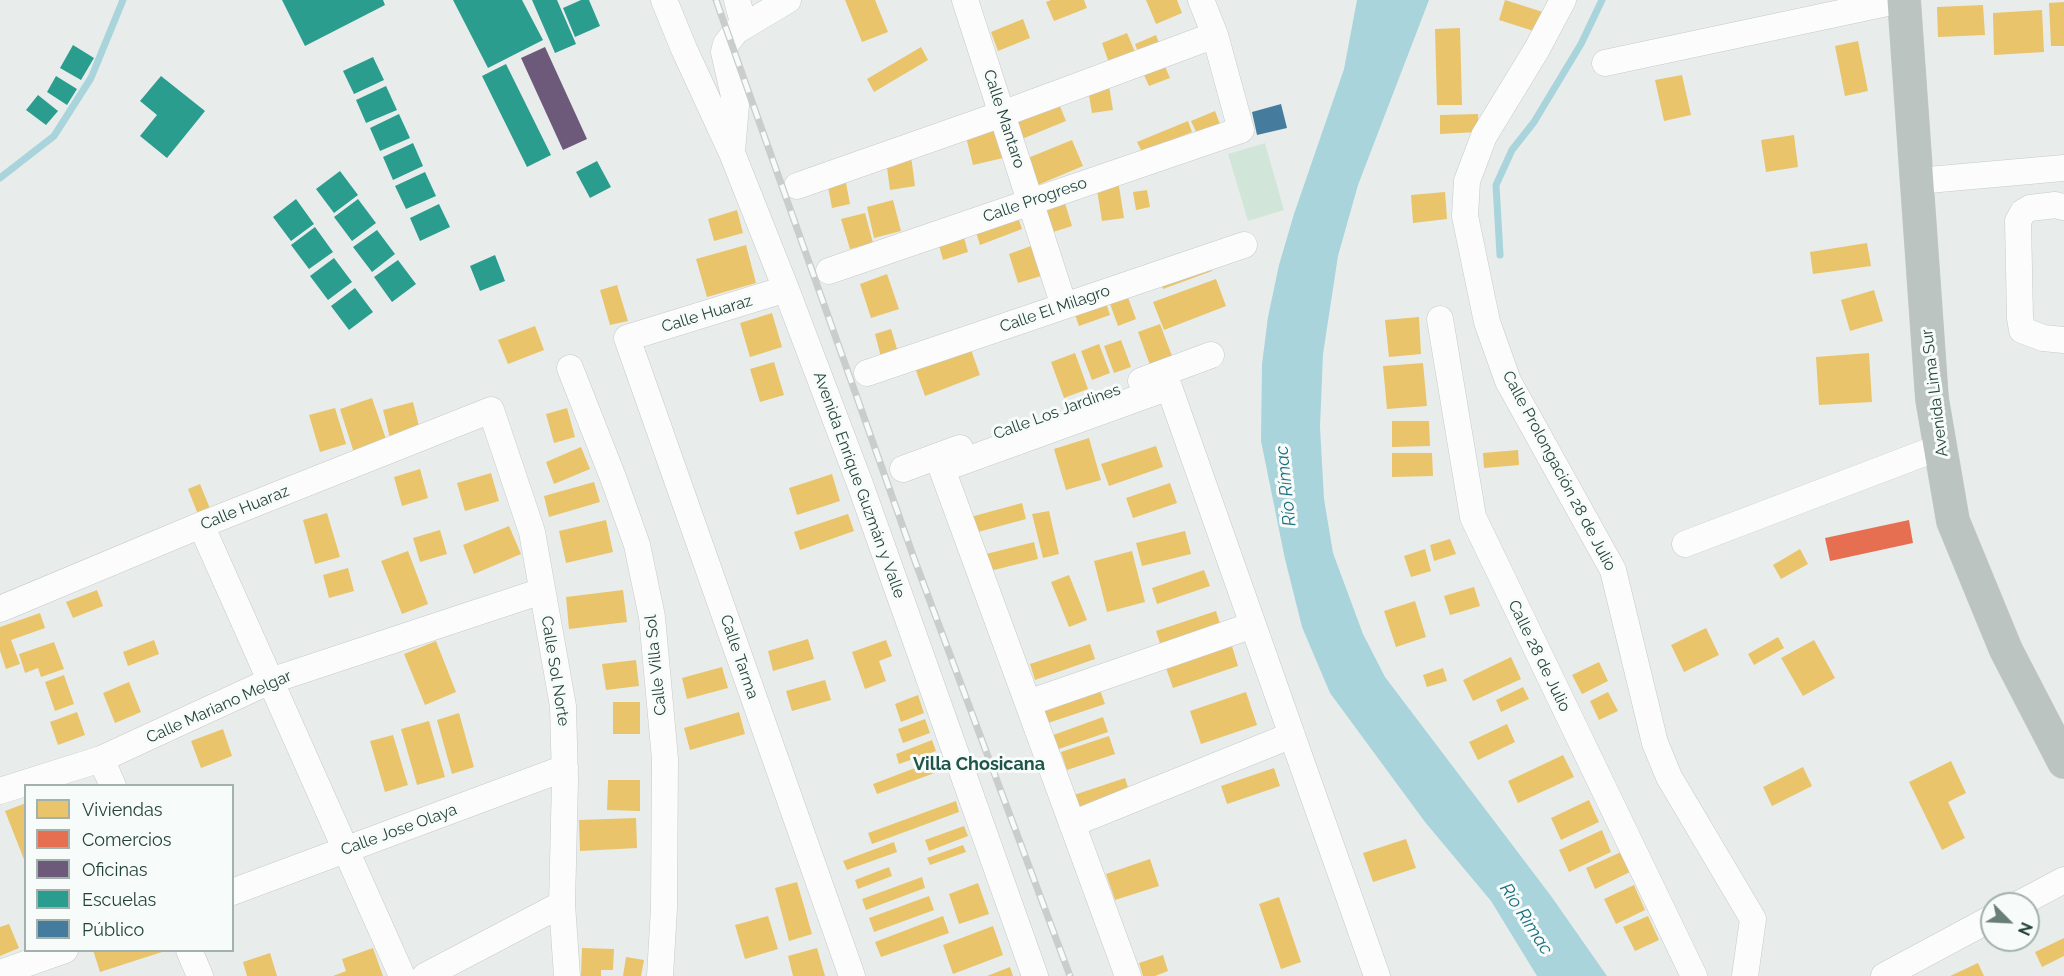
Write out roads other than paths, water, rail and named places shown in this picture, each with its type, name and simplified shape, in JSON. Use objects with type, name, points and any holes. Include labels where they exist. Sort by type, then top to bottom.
[{"type":"highway","name":"Avenida Lima Sur","points":[[1903,0],[1932,399],[1953,521],[2006,650],[2064,762]]},
{"type":"street","name":"Avenida Enrique Guzmán y Valle","points":[[664,0],[732,153],[786,289],[860,484],[1035,976]]},
{"type":"street","points":[[737,0],[744,26]]},
{"type":"street","points":[[732,153],[736,105],[724,52],[730,38],[744,26],[788,0]]},
{"type":"street","name":"Calle Mantaro","points":[[965,0],[1064,306]]},
{"type":"street","points":[[797,186],[1002,114],[1215,35],[1201,0]]},
{"type":"street","name":"Calle Prolongación 28 de Julio","points":[[1563,0],[1537,49],[1484,136],[1467,180],[1465,216],[1487,322],[1508,381],[1613,570],[1655,743],[1669,777],[1753,919],[1745,976]]},
{"type":"street","points":[[1605,63],[1903,0]]},
{"type":"street","name":"Calle Progreso","points":[[829,271],[1241,130],[1215,35]]},
{"type":"street","points":[[1917,181],[2064,168]]},
{"type":"street","points":[[2064,207],[2055,205],[2030,208],[2023,212],[2018,221],[2022,330],[2043,338],[2064,340]]},
{"type":"street","name":"Calle El Milagro","points":[[867,373],[1244,245]]},
{"type":"street","name":"Calle Huaraz","points":[[627,338],[786,289]]},
{"type":"street","name":"Calle 28 de Julio","points":[[1440,319],[1473,517],[1694,976]]},
{"type":"street","name":"Calle Tarma","points":[[627,338],[852,976]]},
{"type":"street","name":"Calle Los Jardines","points":[[903,469],[1211,355]]},
{"type":"street","name":"Calle Villa Sol","points":[[570,368],[637,546],[652,617],[665,759],[664,908],[660,976]]},
{"type":"street","points":[[1128,976],[942,469],[1169,387],[1377,976]]},
{"type":"street","name":"Calle Huaraz","points":[[0,609],[201,525],[490,410]]},
{"type":"street","name":"Calle Sol Norte","points":[[490,410],[532,532],[563,706],[565,768],[562,903],[567,976]]},
{"type":"street","points":[[1685,544],[1940,447]]},
{"type":"street","points":[[201,525],[402,976]]},
{"type":"street","name":"Calle Mariano Melgar","points":[[0,791],[101,759],[270,681],[542,591]]},
{"type":"street","points":[[1028,703],[1253,626]]},
{"type":"street","points":[[1072,824],[1292,735]]},
{"type":"street","points":[[101,759],[112,784]]},
{"type":"street","name":"Calle Jose Olaya","points":[[234,891],[565,768]]},
{"type":"street","points":[[2040,893],[2064,880]]},
{"type":"street","points":[[425,976],[562,903]]},
{"type":"street","points":[[1884,976],[1980,924]]},
{"type":"street","points":[[0,973],[62,952]]},
{"type":"street","points":[[189,952],[200,976]]},
{"type":"water","name":"Río Rímac","points":[[1357,0],[1429,0],[1358,185],[1338,256],[1323,354],[1320,427],[1324,499],[1333,553],[1363,634],[1385,677],[1551,896],[1607,976],[1537,976],[1491,901],[1425,822],[1330,693],[1302,627],[1285,559],[1261,441],[1262,364],[1268,317],[1279,265],[1294,214],[1344,69]]},
{"type":"waterway","points":[[0,178],[54,136],[91,78],[123,0]]},
{"type":"waterway","points":[[1500,255],[1496,185],[1512,150],[1534,122],[1581,44],[1602,0]]},
{"type":"railway","points":[[716,0],[915,561],[1070,976]]},
{"type":"district","name":"Villa Chosicana","points":[[979,765]]}]
